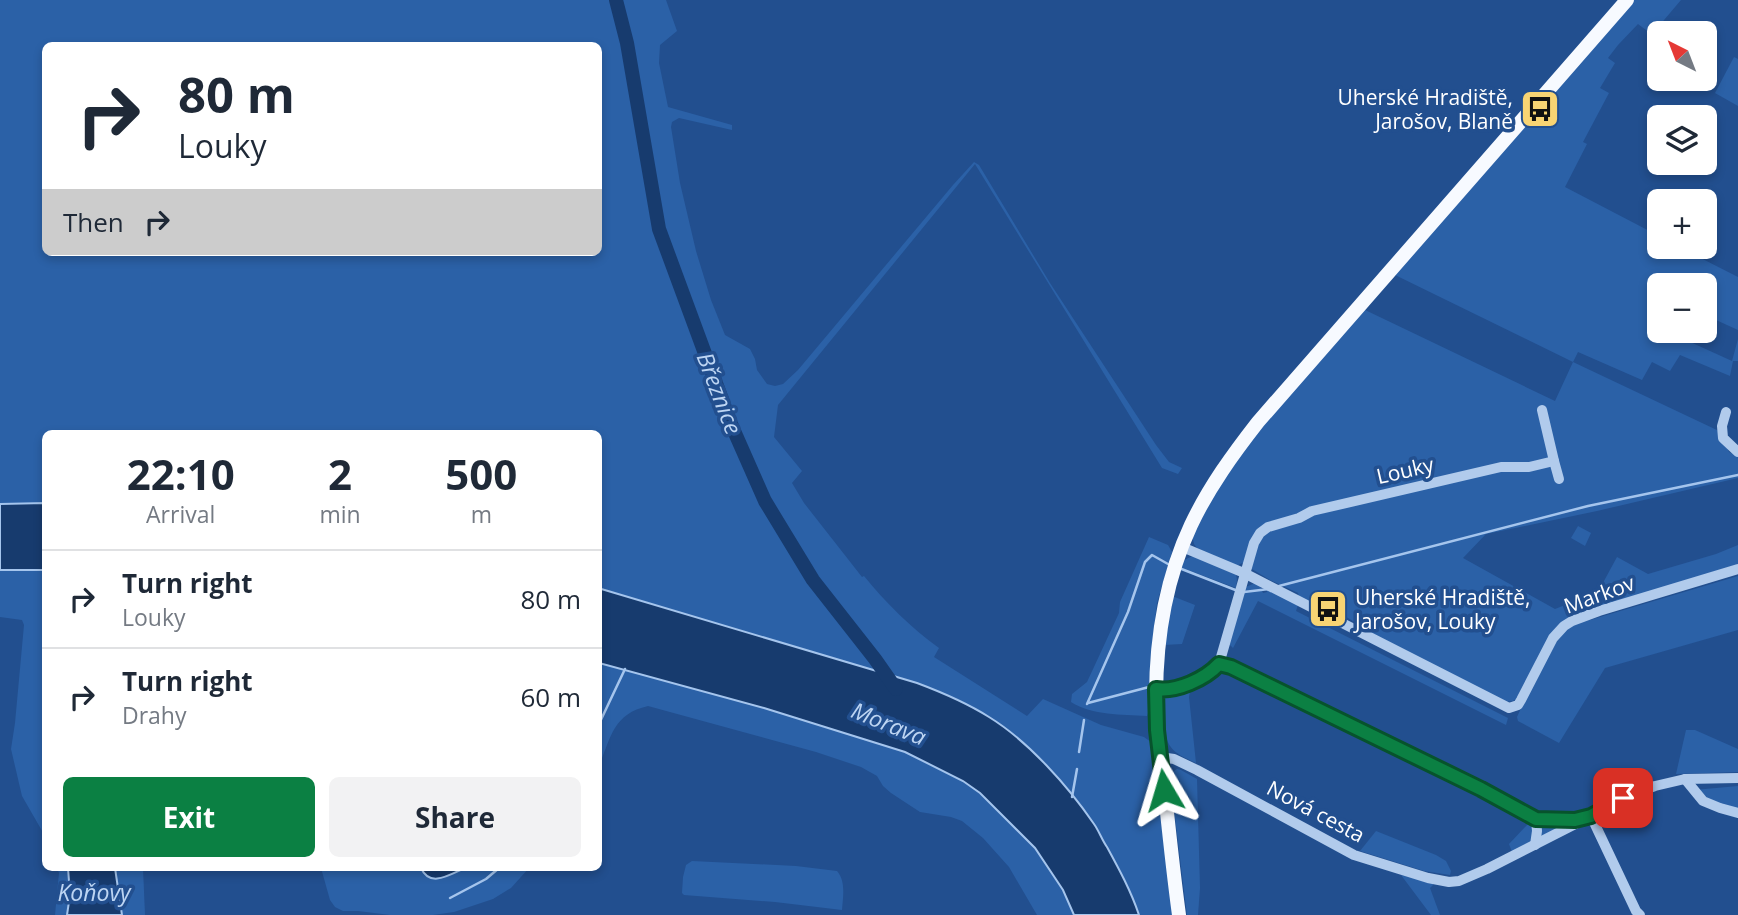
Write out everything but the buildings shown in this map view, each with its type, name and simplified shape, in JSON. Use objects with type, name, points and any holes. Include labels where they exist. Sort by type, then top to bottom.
[{"type":"main road","points":[[1179,915],[1157,730],[1157,654],[1167,594],[1191,525],[1213,484],[1258,422],[1627,0]]},
{"type":"street","points":[[1542,410],[1559,480]]},
{"type":"street","points":[[1726,412],[1722,426],[1723,438],[1738,452]]},
{"type":"street","name":"Louky","points":[[1219,664],[1256,539],[1268,527],[1299,518],[1312,511],[1501,467],[1529,467],[1554,461]]},
{"type":"street","points":[[1182,547],[1244,573]]},
{"type":"street","name":"Markov","points":[[1244,573],[1505,706],[1514,707],[1521,700],[1553,638],[1572,621],[1738,569]]},
{"type":"street","points":[[1156,689],[1167,690],[1183,686],[1211,672],[1219,664],[1231,667],[1456,776],[1536,819],[1575,820],[1591,816]]},
{"type":"street","name":"Nová cesta","points":[[1160,757],[1174,759],[1197,770],[1354,855],[1441,881],[1460,881],[1535,845]]},
{"type":"street","points":[[1535,845],[1623,798],[1655,786],[1685,779],[1738,778]]},
{"type":"street","points":[[1685,779],[1703,802],[1738,813]]},
{"type":"street","points":[[1591,816],[1640,915]]},
{"type":"street","points":[[1535,845],[1536,819]]},
{"type":"shaded area","points":[[0,0],[666,0],[677,31],[660,45],[659,63],[668,107],[732,125],[732,130],[679,118],[672,122],[680,183],[696,251],[725,335],[750,349],[757,370],[767,384],[783,384],[798,370],[974,162],[979,165],[1050,283],[1156,445],[1169,462],[1182,468],[1178,474],[1162,468],[975,164],[778,405],[774,437],[802,471],[792,483],[804,503],[862,577],[864,576],[908,623],[939,648],[934,657],[1027,716],[1043,699],[1101,725],[1144,737],[1151,742],[1173,915],[1139,915],[1097,830],[1072,794],[1047,765],[1019,739],[972,707],[917,683],[602,589],[602,430],[42,430],[42,503],[0,504]]},
{"type":"shaded area","points":[[1634,0],[1681,0],[1663,21],[1647,21],[1647,30],[1638,24],[1608,58],[1615,63],[1600,88],[1609,93],[1583,142],[1587,144],[1565,187],[1647,230],[1647,259],[1703,259],[1738,277],[1738,330],[1717,320],[1717,273],[1647,273],[1647,343],[1692,343],[1732,361],[1738,339],[1738,361],[1733,361],[1730,376],[1680,355],[1670,371],[1652,362],[1642,380],[1578,352],[1573,362],[1393,274]]},
{"type":"shaded area","points":[[1734,57],[1738,59],[1738,106],[1715,93]]},
{"type":"shaded area","points":[[1363,309],[1555,401],[1573,362],[1719,431],[1729,452],[1738,456],[1738,478],[1486,534],[1463,558],[1555,609],[1598,592],[1617,557],[1648,574],[1738,545],[1738,564],[1572,616],[1513,701],[1506,702],[1364,631],[1365,628],[1335,610],[1299,597],[1298,593],[1242,563],[1237,566],[1197,548],[1194,544],[1192,535],[1221,482],[1248,443]]},
{"type":"shaded area","points":[[1578,526],[1591,533],[1585,546],[1571,538]]},
{"type":"shaded area","points":[[1149,537],[1168,545],[1172,552],[1157,603],[1150,664],[1151,705],[1147,716],[1108,714],[1080,707],[1071,702],[1072,694],[1087,682],[1119,613],[1120,602]]},
{"type":"shaded area","points":[[1194,556],[1236,575],[1236,588],[1180,567]]},
{"type":"shaded area","points":[[0,570],[42,570],[42,831],[22,796],[11,749],[24,625],[22,620],[0,617]]},
{"type":"shaded area","points":[[1738,576],[1738,630],[1605,668],[1559,743],[1518,721],[1517,717],[1545,658],[1558,637],[1568,628]]},
{"type":"shaded area","points":[[1255,583],[1263,593],[1267,592],[1267,589],[1298,605],[1296,611],[1508,718],[1506,725],[1258,601],[1233,648],[1229,644],[1246,587]]},
{"type":"shaded area","points":[[1172,596],[1195,605],[1182,644],[1164,645]]},
{"type":"shaded area","points":[[602,664],[764,708],[905,752],[963,781],[980,793],[1035,848],[1063,890],[1074,915],[1037,915],[1009,867],[983,838],[962,821],[920,812],[891,793],[877,776],[861,767],[648,706],[627,715],[611,736],[602,758]]},
{"type":"shaded area","points":[[1190,691],[1196,763],[1171,748],[1164,729],[1162,711],[1163,696]]},
{"type":"shaded area","points":[[1686,730],[1695,730],[1738,749],[1738,772],[1676,774]]},
{"type":"shaded area","points":[[1177,769],[1197,779],[1200,888],[1198,915],[1187,915],[1170,777]]},
{"type":"shaded area","points":[[1738,786],[1738,810],[1713,805],[1694,790]]},
{"type":"shaded area","points":[[1541,821],[1572,822],[1512,852],[1509,844],[1528,824]]},
{"type":"shaded area","points":[[1376,831],[1436,855],[1446,861],[1450,875],[1424,871],[1360,851]]},
{"type":"shaded area","points":[[692,861],[796,866],[837,871],[843,884],[842,910],[684,895],[683,877],[686,865]]},
{"type":"shaded area","points":[[58,871],[68,871],[70,895],[67,915],[55,915]]},
{"type":"shaded area","points":[[115,871],[143,871],[145,915],[122,915]]},
{"type":"shaded area","points":[[322,871],[421,871],[450,875],[459,871],[526,871],[511,888],[493,899],[454,912],[390,915],[343,911],[335,907],[330,900]]},
{"type":"shaded area","points":[[1401,875],[1433,883],[1430,888],[1440,915],[1431,915]]},
{"type":"water","points":[[42,503],[42,570],[0,570],[0,504]]},
{"type":"water","name":"Morava","points":[[602,589],[917,683],[981,712],[1033,751],[1084,809],[1125,880],[1139,915],[1074,915],[1063,890],[1035,848],[980,793],[963,781],[905,752],[764,708],[602,664]]},
{"type":"water","name":"Koňovy","points":[[68,871],[115,871],[122,915],[67,915],[70,895]]},
{"type":"water","points":[[423,871],[458,871],[435,879]]},
{"type":"waterway","name":"Březnice","points":[[616,0],[627,43],[659,229],[731,424],[765,501],[813,580],[896,689]]},
{"type":"waterway","points":[[1279,586],[1588,506],[1738,475]]},
{"type":"waterway","points":[[1087,704],[1128,612],[1145,562],[1152,555],[1168,564]]},
{"type":"waterway","points":[[1179,568],[1238,591]]},
{"type":"waterway","points":[[1244,592],[1269,589]]},
{"type":"waterway","points":[[602,718],[625,669]]},
{"type":"waterway","points":[[1088,703],[1149,687]]},
{"type":"waterway","points":[[1079,752],[1084,720]]},
{"type":"waterway","points":[[1072,797],[1077,769]]},
{"type":"waterway","points":[[450,898],[495,871]]},
{"type":"place","name":"Uherské Hradiště, Jarošov, Blaně","points":[[1540,109]]},
{"type":"place","name":"Uherské Hradiště, Jarošov, Louky","points":[[1328,609]]},
{"type":"route","points":[[1164,790],[1157,730],[1156,689],[1167,690],[1183,686],[1211,672],[1219,664],[1231,667],[1456,776],[1536,819],[1575,820],[1591,816],[1623,798]]}]
